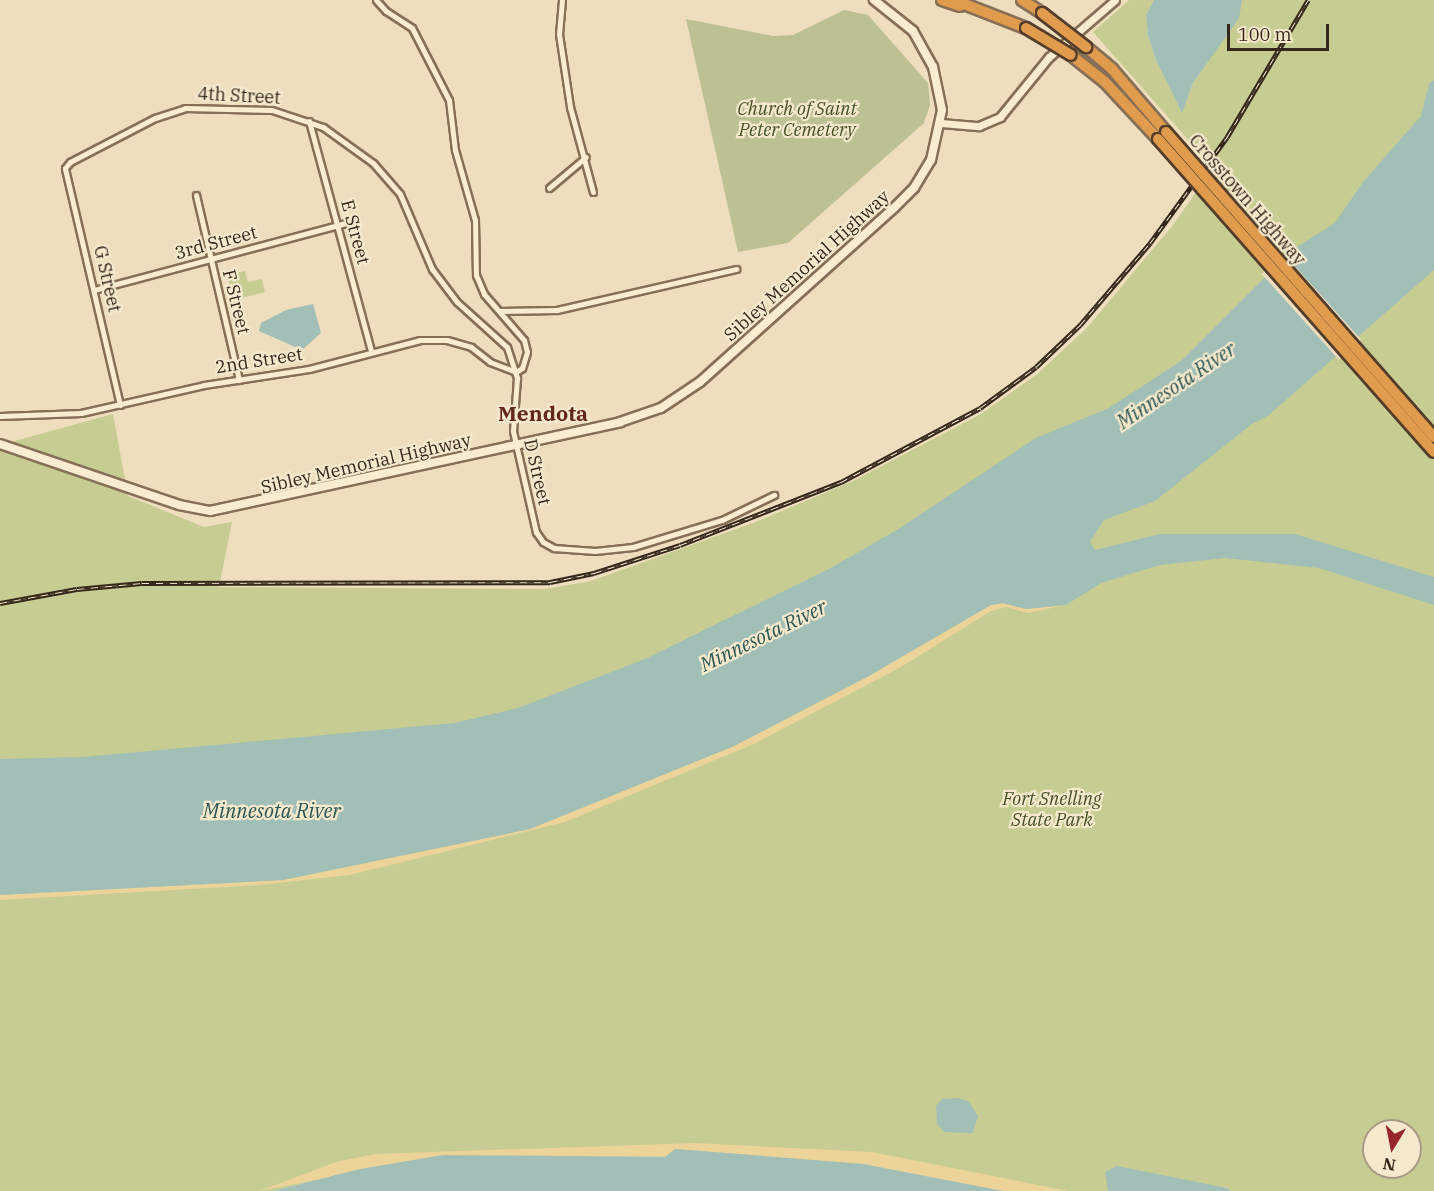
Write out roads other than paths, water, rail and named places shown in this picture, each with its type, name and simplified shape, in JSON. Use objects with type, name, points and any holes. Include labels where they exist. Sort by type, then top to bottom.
[{"type":"highway","points":[[942,0],[992,14]]},
{"type":"highway","points":[[954,0],[992,14]]},
{"type":"highway","name":"Crosstown Highway","points":[[1022,0],[1042,13],[1112,69],[1162,136]]},
{"type":"highway","name":"Crosstown Highway","points":[[992,14],[1026,28],[1071,55],[1105,82],[1162,136],[1434,437]]},
{"type":"highway","points":[[1162,136],[1434,452]]},
{"type":"main road","name":"Sibley Memorial Highway","points":[[0,444],[179,505],[210,511],[515,446],[637,417],[689,391],[907,196],[932,160],[941,123],[939,85],[925,48],[905,23],[874,0]]},
{"type":"street","name":"D Street","points":[[376,0],[386,11],[412,28],[420,50],[449,100],[455,150],[475,220],[476,275],[484,294],[524,340],[527,359],[516,372],[515,446],[536,532],[543,542],[554,548],[595,551],[633,547],[722,520],[774,495]]},
{"type":"street","points":[[562,0],[559,33],[568,96],[593,192]]},
{"type":"street","points":[[941,123],[985,125],[1000,117],[1049,57],[1115,0]]},
{"type":"street","name":"4th Street","points":[[70,162],[155,118],[185,108],[272,110],[309,122],[352,145],[400,194],[432,269],[457,302],[507,347],[516,372]]},
{"type":"street","name":"E Street","points":[[309,122],[371,350]]},
{"type":"street","points":[[549,188],[586,158]]},
{"type":"street","name":"G Street","points":[[70,162],[64,175],[94,290],[120,405]]},
{"type":"street","name":"F Street","points":[[196,195],[240,380]]},
{"type":"street","name":"3rd Street","points":[[94,290],[346,223]]},
{"type":"street","points":[[499,311],[557,310],[736,268]]},
{"type":"street","name":"2nd Street","points":[[0,416],[63,416],[240,380],[309,369],[371,350],[420,340],[447,340],[471,347],[490,362],[516,372]]},
{"type":"water","points":[[1154,0],[1242,0],[1239,18],[1193,83],[1182,113],[1156,60],[1148,36],[1146,15]]},
{"type":"water","name":"Minnesota River","points":[[1434,80],[1434,270],[1269,415],[1252,424],[1155,501],[1104,520],[1090,542],[1095,550],[1160,534],[1295,534],[1434,577],[1434,605],[1319,568],[1225,558],[1160,565],[1101,583],[1066,605],[1026,609],[1003,603],[991,605],[867,677],[734,746],[530,829],[283,880],[0,895],[0,759],[84,757],[454,723],[518,708],[645,659],[829,569],[900,528],[1036,438],[1109,408],[1181,361],[1292,250],[1335,223],[1363,182],[1421,116],[1429,84]]},
{"type":"water","points":[[313,304],[321,333],[302,350],[259,331],[261,323],[286,310]]},
{"type":"water","points":[[959,1098],[969,1102],[978,1116],[973,1133],[944,1132],[937,1124],[936,1106],[942,1099]]},
{"type":"water","points":[[675,1149],[863,1164],[1003,1191],[273,1191],[360,1169],[443,1155],[665,1157]]},
{"type":"water","points":[[1117,1166],[1227,1188],[1231,1191],[1108,1191],[1105,1172]]},
{"type":"railway","points":[[0,603],[77,589],[142,583],[550,582],[594,573],[680,545],[841,482],[980,408],[1036,367],[1080,325],[1150,243],[1227,137],[1308,0]]},
{"type":"district","name":"Mendota","points":[[543,413]]},
{"type":"park label","name":"Church of Saint Peter Cemetery","points":[[797,120]]},
{"type":"park label","name":"Fort Snelling State Park","points":[[1052,810]]}]
